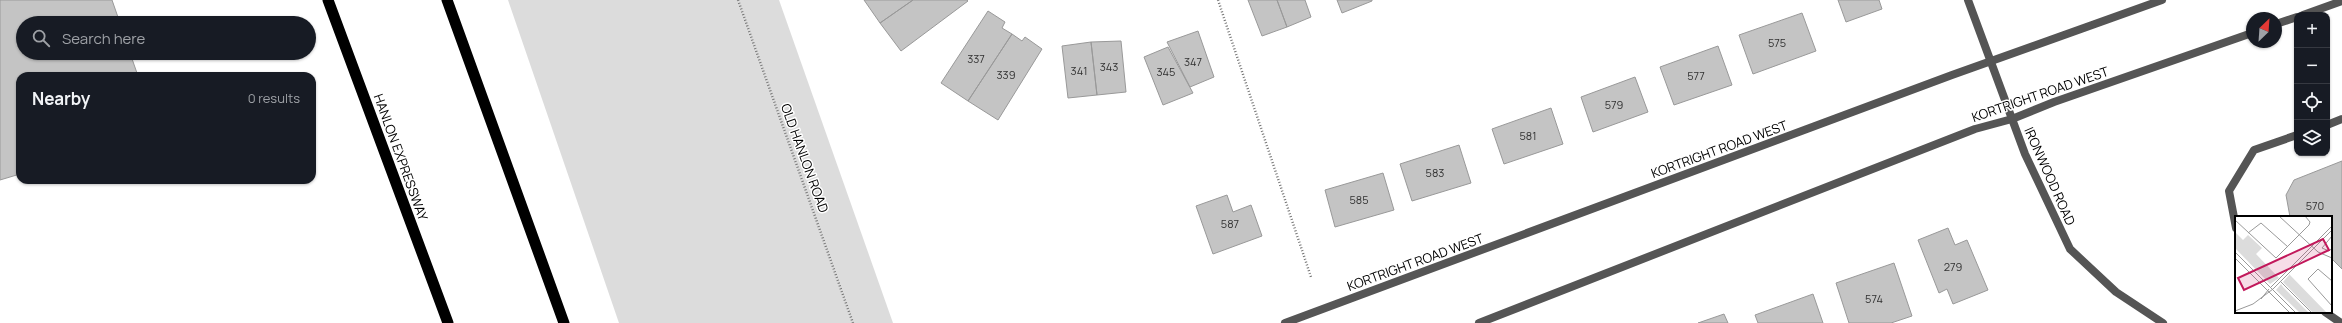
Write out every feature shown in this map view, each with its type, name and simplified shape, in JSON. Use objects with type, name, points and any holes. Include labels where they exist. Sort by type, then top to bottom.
[{"type":"highway","name":"HANLON EXPRESSWAY","points":[[328,0],[448,323]]},
{"type":"highway","points":[[446,0],[564,323]]},
{"type":"street","name":"IRONWOOD ROAD","points":[[1968,0],[2025,154],[2070,249],[2116,292],[2163,323]]},
{"type":"street","name":"KORTRIGHT ROAD WEST","points":[[1284,323],[1991,61],[2162,0]]},
{"type":"street","points":[[2311,12],[2342,1]]},
{"type":"street","points":[[2282,22],[2294,18]]},
{"type":"street","name":"KORTRIGHT ROAD WEST","points":[[1479,323],[1975,129],[2012,119],[2054,102],[2246,35]]},
{"type":"street","points":[[2330,124],[2342,120]]},
{"type":"street","points":[[2235,223],[2229,191],[2254,150],[2294,136]]},
{"type":"street","points":[[2326,313],[2341,323]]},
{"type":"path","name":"OLD HANLON ROAD","points":[[738,0],[853,323]]},
{"type":"path","points":[[1218,0],[1311,277]]},
{"type":"shaded area","points":[[508,0],[779,0],[893,323],[619,323]]},
{"type":"building","points":[[0,0],[112,0],[118,16],[16,16],[16,60],[132,60],[137,72],[16,72],[16,175],[0,180]]},
{"type":"building","points":[[864,0],[913,0],[880,23]]},
{"type":"building","points":[[913,0],[968,1],[901,51],[880,23]]},
{"type":"building","points":[[1248,0],[1277,0],[1287,27],[1262,36]]},
{"type":"building","points":[[1277,0],[1305,0],[1311,17],[1287,27]]},
{"type":"building","points":[[1337,0],[1372,0],[1372,1],[1342,13]]},
{"type":"building","points":[[1838,0],[1879,0],[1882,9],[1846,22]]},
{"type":"building","points":[[988,11],[1005,22],[1002,28],[1012,34],[968,101],[941,83]]},
{"type":"building","points":[[1802,13],[1816,51],[1753,74],[1739,35]]},
{"type":"building","points":[[1198,31],[1214,77],[1190,87],[1167,42]]},
{"type":"building","points":[[1012,34],[1022,41],[1025,37],[1042,49],[998,120],[968,101]]},
{"type":"building","points":[[1121,41],[1126,92],[1097,95],[1091,42]]},
{"type":"building","points":[[1091,42],[1097,95],[1068,98],[1062,46]]},
{"type":"building","points":[[1718,46],[1732,85],[1674,105],[1660,67]]},
{"type":"building","points":[[1168,47],[1193,93],[1163,105],[1144,57]]},
{"type":"building","points":[[1635,77],[1648,112],[1593,132],[1581,97]]},
{"type":"building","points":[[1551,108],[1563,144],[1504,164],[1492,129]]},
{"type":"building","points":[[1459,145],[1471,183],[1412,201],[1400,164]]},
{"type":"building","points":[[2342,161],[2342,269],[2332,259],[2332,216],[2290,216],[2286,195],[2294,180]]},
{"type":"building","points":[[1383,173],[1394,210],[1335,227],[1325,190]]},
{"type":"building","points":[[1227,195],[1233,212],[1251,205],[1262,236],[1213,254],[1196,206]]},
{"type":"building","points":[[1948,228],[1955,245],[1967,240],[1988,290],[1953,304],[1947,289],[1939,293],[1918,240]]},
{"type":"building","points":[[1894,263],[1912,316],[1891,323],[1849,323],[1836,283]]},
{"type":"building","points":[[1813,294],[1823,323],[1758,323],[1755,315]]},
{"type":"building","points":[[1724,314],[1728,323],[1698,323]]}]
